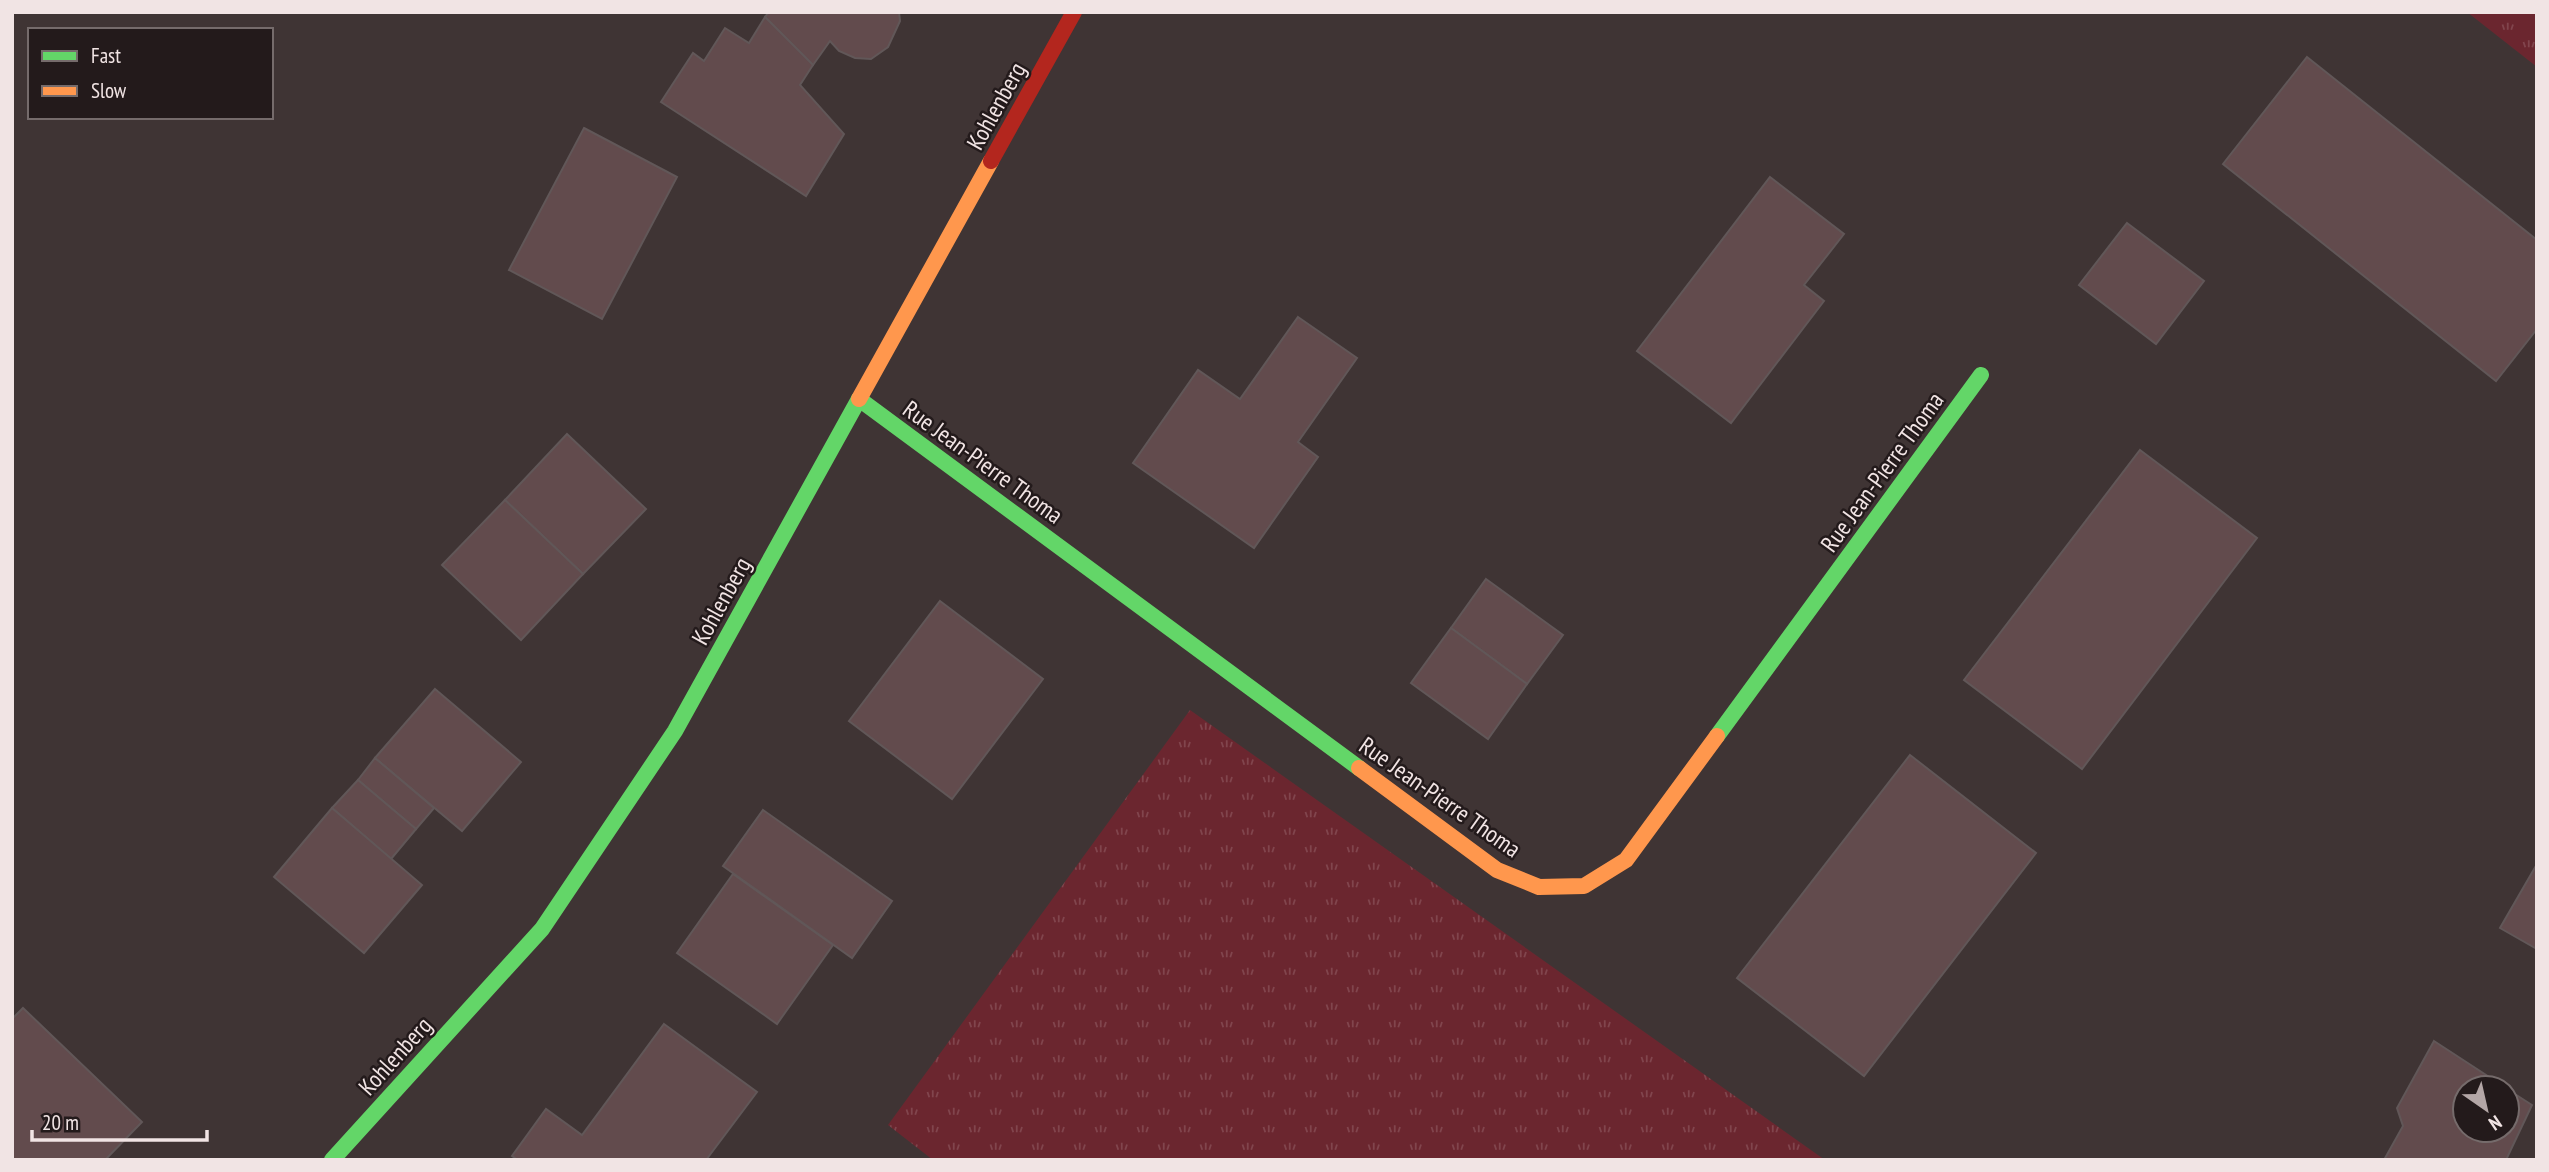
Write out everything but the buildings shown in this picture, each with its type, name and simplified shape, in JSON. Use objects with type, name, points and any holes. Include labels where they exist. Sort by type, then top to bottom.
[{"type":"street","name":"Kohlenberg","points":[[332,1160],[542,929],[675,731],[1074,12]]},
{"type":"street","name":"Rue Jean-Pierre Thoma","points":[[859,399],[1497,870],[1539,887],[1584,886],[1626,860],[1981,375]]},
{"type":"green space","points":[[2467,12],[2537,12],[2537,67]]},
{"type":"green space","points":[[1190,710],[1825,1160],[933,1160],[888,1125]]},
{"type":"traffic: fast","points":[[1717,736],[1981,375]]},
{"type":"traffic: fast","points":[[859,399],[1359,768]]},
{"type":"traffic: fast","points":[[332,1160],[542,929],[675,731],[859,399]]},
{"type":"traffic: slow","points":[[859,399],[991,161]]},
{"type":"traffic: slow","points":[[1359,768],[1497,870],[1539,887],[1584,886],[1626,860],[1717,736]]},
{"type":"traffic: jam","points":[[991,161],[1074,12]]}]
